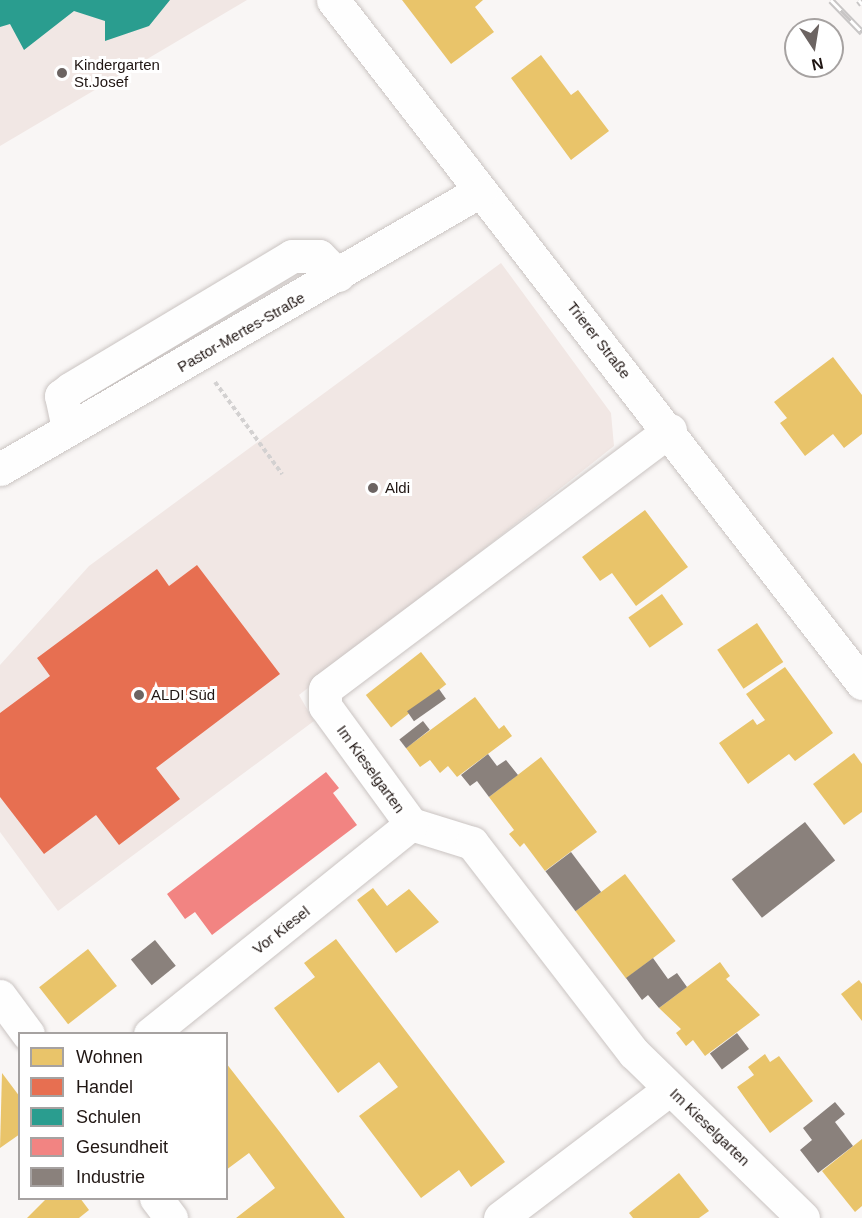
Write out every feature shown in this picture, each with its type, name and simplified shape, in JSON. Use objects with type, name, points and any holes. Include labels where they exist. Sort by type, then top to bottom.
[{"type":"street","name":"Trierer Straße","points":[[333,0],[480,191],[670,430],[862,683]]},
{"type":"street","name":"Pastor-Mertes-Straße","points":[[0,469],[480,191]]},
{"type":"street","points":[[68,428],[61,405],[70,388],[292,256],[319,256],[338,275]]},
{"type":"street","name":"Im Kieselgarten","points":[[670,430],[325,689],[325,706],[411,824],[472,843],[634,1053],[803,1218]]},
{"type":"street","name":"Vor Kiesel","points":[[152,1032],[411,824]]},
{"type":"street","points":[[0,996],[27,1032]]},
{"type":"street","points":[[500,1218],[670,1089]]},
{"type":"street","points":[[158,1200],[171,1218]]},
{"type":"path","points":[[195,358],[282,474]]},
{"type":"shaded area","name":"Kindergarten St.Josef","points":[[0,0],[247,0],[0,146]]},
{"type":"shaded area","points":[[501,263],[611,413],[614,446],[299,695],[314,721],[58,911],[0,832],[0,665],[89,566]]},
{"type":"building: Wohnen","points":[[402,0],[483,0],[475,7],[494,32],[451,64]]},
{"type":"building: Wohnen","points":[[541,55],[571,95],[578,90],[609,131],[571,160],[511,78]]},
{"type":"building: Wohnen","points":[[833,357],[862,395],[862,434],[844,448],[833,434],[805,456],[780,423],[787,418],[774,402]]},
{"type":"building: Wohnen","points":[[645,510],[688,567],[636,606],[612,573],[600,581],[582,557]]},
{"type":"building: Wohnen","points":[[662,594],[683,624],[650,648],[628,618]]},
{"type":"building: Wohnen","points":[[757,623],[783,662],[743,689],[717,650]]},
{"type":"building: Wohnen","points":[[421,652],[446,684],[391,727],[366,695]]},
{"type":"building: Wohnen","points":[[785,667],[833,733],[795,761],[789,754],[748,784],[719,743],[753,719],[757,725],[765,720],[746,694]]},
{"type":"building: Wohnen","points":[[475,697],[499,729],[504,725],[512,736],[457,777],[448,766],[440,773],[430,760],[420,767],[406,748]]},
{"type":"building: Wohnen","points":[[854,753],[862,764],[862,812],[844,825],[813,784]]},
{"type":"building: Wohnen","points":[[541,757],[597,832],[545,871],[524,843],[520,847],[509,834],[514,830],[489,797]]},
{"type":"building: Wohnen","points":[[625,874],[676,941],[626,978],[575,911]]},
{"type":"building: Wohnen","points":[[373,888],[387,906],[409,889],[439,922],[396,953],[357,900]]},
{"type":"building: Wohnen","points":[[336,939],[505,1162],[471,1187],[459,1170],[421,1198],[359,1116],[398,1087],[379,1062],[338,1093],[274,1008],[315,977],[304,963]]},
{"type":"building: Wohnen","points":[[88,949],[117,986],[68,1024],[39,987]]},
{"type":"building: Wohnen","points":[[720,962],[730,976],[726,979],[760,1015],[705,1056],[693,1040],[686,1046],[676,1033],[681,1029],[659,1008]]},
{"type":"building: Wohnen","points":[[859,980],[862,984],[862,1021],[841,994]]},
{"type":"building: Wohnen","points":[[765,1054],[770,1062],[779,1056],[813,1101],[770,1133],[737,1087],[754,1075],[748,1067]]},
{"type":"building: Wohnen","points":[[228,1066],[345,1218],[236,1218],[275,1188],[249,1153],[228,1169]]},
{"type":"building: Wohnen","points":[[2,1073],[18,1094],[18,1135],[0,1148]]},
{"type":"building: Wohnen","points":[[862,1139],[862,1206],[855,1212],[822,1171]]},
{"type":"building: Wohnen","points":[[679,1173],[709,1211],[699,1218],[633,1218],[629,1213]]},
{"type":"building: Wohnen","points":[[45,1200],[82,1200],[89,1210],[79,1218],[27,1218]]},
{"type":"building: Handel","name":"ALDI Süd","points":[[197,565],[280,674],[156,768],[180,799],[119,845],[96,815],[44,854],[0,797],[0,713],[50,676],[37,658],[157,569],[169,586]]},
{"type":"building: Schulen","points":[[0,0],[170,0],[149,26],[105,41],[105,21],[74,11],[24,50],[10,24],[0,27]]},
{"type":"building: Gesundheit","points":[[326,772],[339,788],[333,793],[357,825],[212,935],[195,912],[185,919],[167,894]]},
{"type":"building: Industrie","points":[[439,689],[446,699],[414,721],[407,711]]},
{"type":"building: Industrie","points":[[423,721],[430,730],[406,748],[399,739]]},
{"type":"building: Industrie","points":[[488,754],[497,766],[506,760],[518,775],[489,797],[477,781],[470,786],[461,775]]},
{"type":"building: Industrie","points":[[805,822],[835,861],[762,918],[732,879]]},
{"type":"building: Industrie","points":[[571,852],[601,892],[576,911],[545,871]]},
{"type":"building: Industrie","points":[[155,940],[176,966],[152,985],[131,960]]},
{"type":"building: Industrie","points":[[653,958],[668,979],[677,973],[687,987],[659,1008],[648,995],[642,1000],[626,978]]},
{"type":"building: Industrie","points":[[737,1033],[749,1049],[722,1069],[710,1053]]},
{"type":"building: Industrie","points":[[835,1102],[845,1114],[835,1122],[853,1146],[818,1173],[800,1150],[812,1140],[803,1128]]},
{"type":"railway","points":[[831,0],[862,32]]},
{"type":"railway","points":[[859,0],[862,4]]},
{"type":"place","name":"Kindergarten St.Josef","points":[[62,73]]},
{"type":"place","name":"Aldi","points":[[373,488]]},
{"type":"place","name":"ALDI Süd","points":[[139,695]]}]
